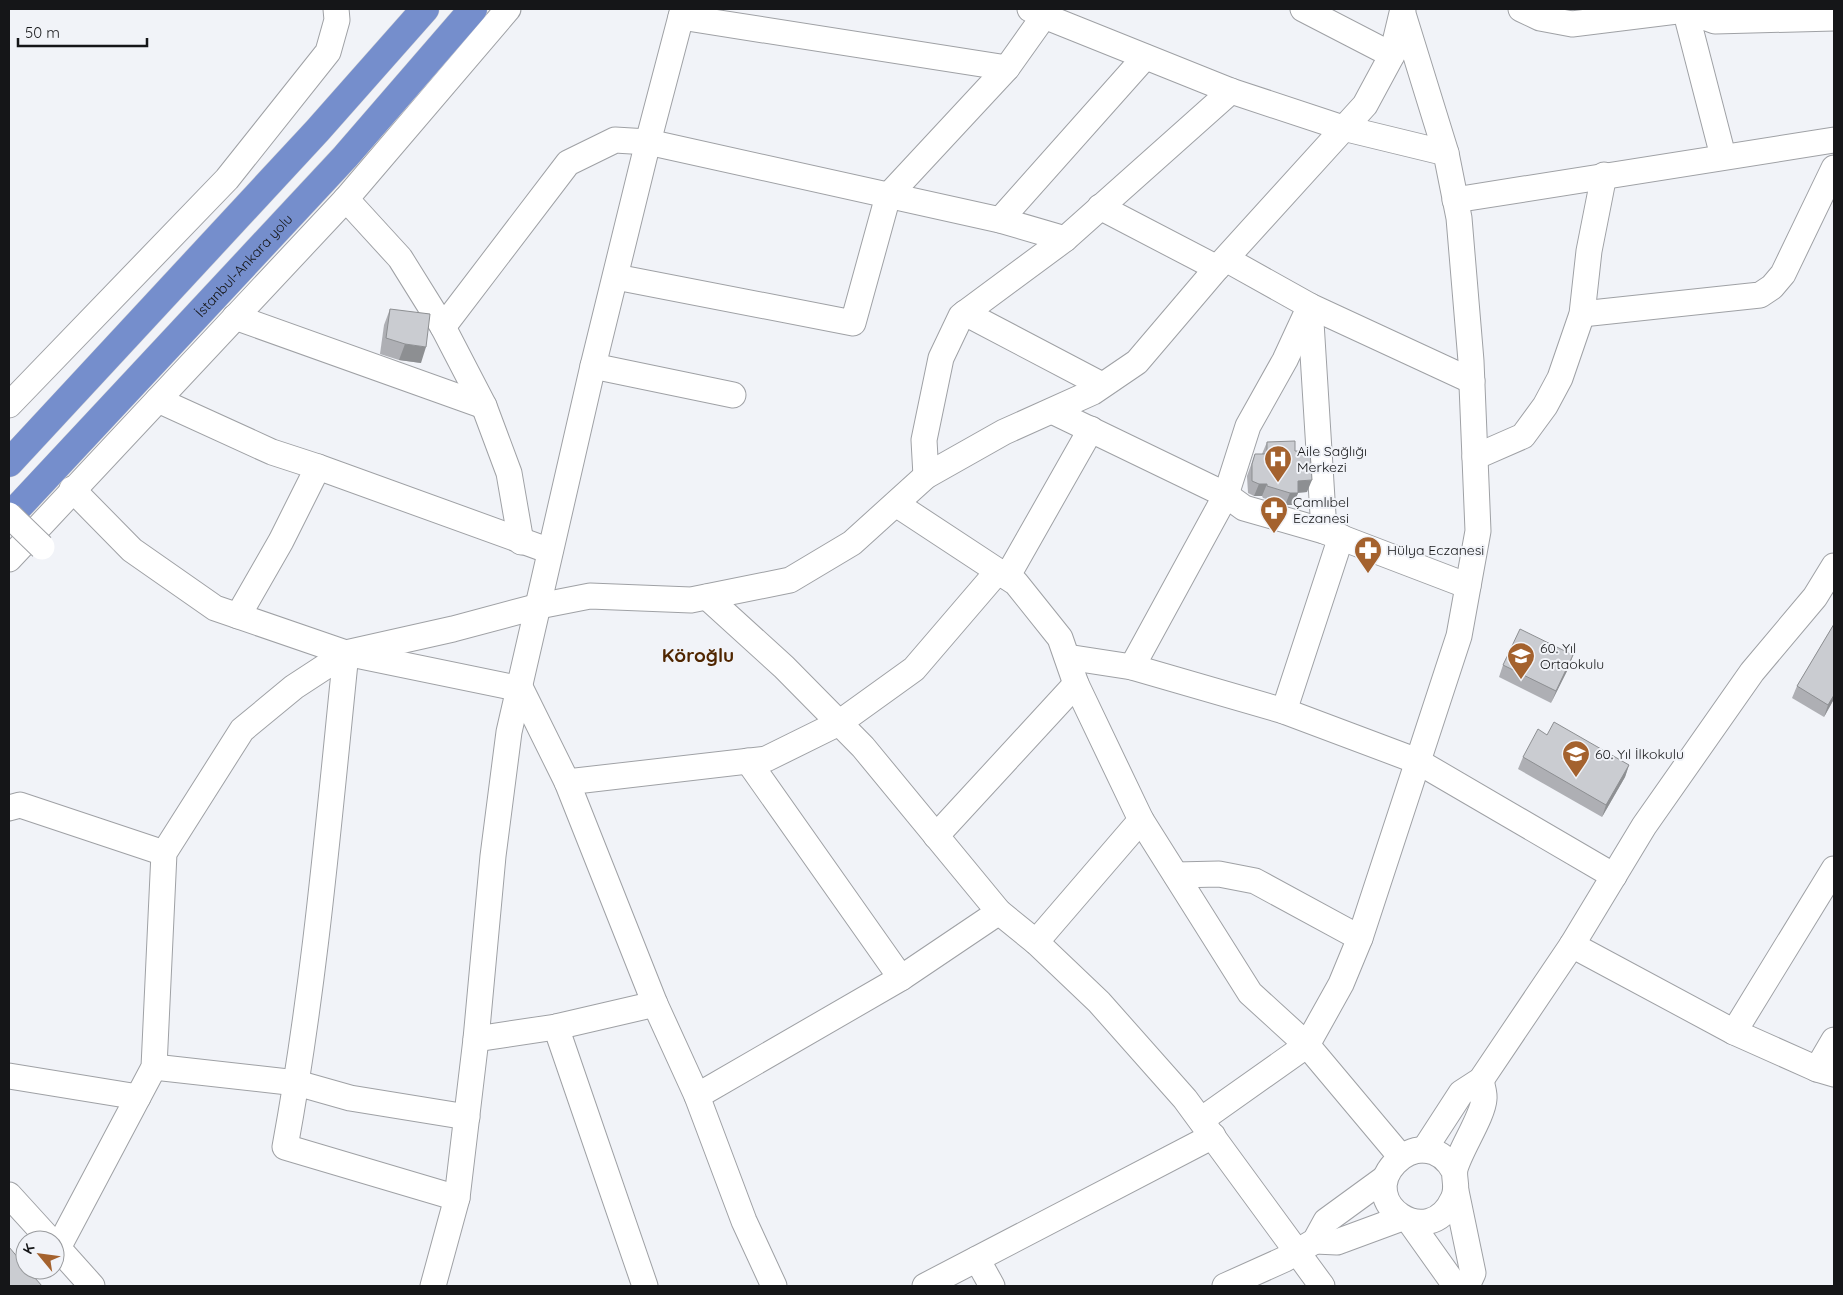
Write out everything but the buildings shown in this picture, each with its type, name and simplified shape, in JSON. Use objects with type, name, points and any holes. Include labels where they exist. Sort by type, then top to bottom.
[{"type":"highway","points":[[9,463],[317,131],[425,9]]},
{"type":"highway","name":"İstanbul-Ankara yolu","points":[[9,516],[345,157],[473,9]]},
{"type":"street","points":[[9,405],[228,179],[328,52],[337,20],[336,9]]},
{"type":"street","points":[[9,559],[72,489],[346,199],[508,9]]},
{"type":"street","points":[[1303,9],[1392,55]]},
{"type":"street","points":[[1521,9],[1540,18],[1572,24],[1684,9],[1715,21],[1807,14],[1834,18]]},
{"type":"street","points":[[1684,9],[1723,156]]},
{"type":"street","points":[[63,1230],[154,1068],[164,853],[242,730],[294,687],[346,653],[453,629],[539,606],[590,596],[691,600],[790,580],[852,544],[926,476],[1004,432],[1102,385],[1137,362],[1221,264],[1365,105],[1392,55],[1403,11]]},
{"type":"street","points":[[925,1286],[977,1259],[1207,1128],[1307,1045],[1341,984],[1360,938],[1459,636],[1478,531],[1472,381],[1459,218],[1446,153],[1403,11]]},
{"type":"street","points":[[616,276],[853,323],[888,196],[1007,68],[1037,12],[1232,91],[1344,128],[1446,153]]},
{"type":"street","points":[[433,1286],[457,1198],[476,1039],[493,856],[510,732],[593,366],[682,13],[1007,68]]},
{"type":"street","points":[[1000,220],[1145,57]]},
{"type":"street","points":[[926,476],[924,440],[941,358],[961,316],[1065,239],[1232,91]]},
{"type":"street","points":[[443,328],[568,163],[615,140],[648,142],[1000,220],[1065,239]]},
{"type":"street","points":[[1455,200],[1723,156],[1834,140]]},
{"type":"street","points":[[1582,314],[1760,295],[1766,292],[1783,274],[1834,168]]},
{"type":"street","points":[[1475,457],[1523,436],[1545,406],[1560,378],[1582,314],[1589,251],[1604,175]]},
{"type":"street","points":[[346,199],[400,258],[443,328],[484,406],[509,473],[521,542]]},
{"type":"street","points":[[1100,207],[1472,381]]},
{"type":"street","points":[[1132,667],[1226,494],[1248,426],[1285,360],[1310,306]]},
{"type":"street","points":[[1284,711],[1332,534],[1310,306]]},
{"type":"street","points":[[965,313],[1102,385]]},
{"type":"street","points":[[235,317],[484,406]]},
{"type":"street","points":[[593,366],[733,395]]},
{"type":"street","points":[[158,400],[272,452],[550,551]]},
{"type":"street","points":[[1052,410],[1226,494],[1244,508],[1332,534],[1468,586]]},
{"type":"street","points":[[566,782],[766,759],[839,723],[914,669],[1003,574],[1091,429]]},
{"type":"street","points":[[238,616],[281,541],[318,467]]},
{"type":"street","points":[[72,489],[132,550],[215,608],[346,653],[521,689]]},
{"type":"street","points":[[896,504],[1016,583],[1060,638],[1076,684],[1141,820],[1250,993],[1307,1045],[1401,1158]]},
{"type":"street","points":[[9,516],[42,547]]},
{"type":"street","points":[[1424,1150],[1461,1093],[1481,1080],[1572,945],[1644,826],[1752,672],[1825,602],[1834,566]]},
{"type":"street","points":[[707,597],[784,666],[863,747],[999,912],[1036,942],[1099,1002],[1185,1099],[1306,1246],[1322,1286]]},
{"type":"street","points":[[346,653],[327,839],[297,1083],[285,1147],[457,1198]]},
{"type":"street","points":[[1067,657],[1132,667],[1284,711],[1417,760],[1614,876]]},
{"type":"street","points":[[936,836],[1076,684]]},
{"type":"street","points":[[521,689],[566,782],[655,1004],[697,1096],[769,1285]]},
{"type":"street","points":[[748,761],[900,978]]},
{"type":"street","points":[[9,808],[20,805],[164,853]]},
{"type":"street","points":[[1036,942],[1141,820]]},
{"type":"street","points":[[1734,1032],[1834,869]]},
{"type":"street","points":[[1176,875],[1218,874],[1256,881],[1360,938]]},
{"type":"street","points":[[697,1096],[900,978],[999,912]]},
{"type":"street","points":[[1572,945],[1734,1032],[1826,1072],[1834,1040]]},
{"type":"street","points":[[476,1039],[556,1027],[655,1004]]},
{"type":"street","points":[[556,1027],[645,1286]]},
{"type":"street","points":[[154,1068],[297,1083],[350,1098],[467,1117]]},
{"type":"street","points":[[9,1076],[138,1097]]},
{"type":"street","points":[[1225,1286],[1306,1246],[1337,1242],[1406,1220],[1421,1222],[1438,1216],[1445,1211],[1484,1100],[1481,1080]]},
{"type":"street","points":[[1306,1246],[1326,1221],[1385,1178],[1390,1168],[1401,1158],[1414,1151],[1424,1150],[1442,1156],[1455,1181],[1473,1273],[1468,1286]]},
{"type":"street","points":[[1385,1178],[1387,1200],[1394,1211],[1406,1220],[1452,1281],[1458,1286]]},
{"type":"street","points":[[9,1195],[40,1230]]},
{"type":"street","points":[[65,1257],[92,1286]]},
{"type":"street","points":[[977,1259],[992,1286]]},
{"type":"place","name":"Aile Sağlığı Merkezi","points":[[1278,483]]},
{"type":"place","name":"Çamlıbel Eczanesi","points":[[1274,534]]},
{"type":"place","name":"Hülya Eczanesi","points":[[1368,574]]},
{"type":"place","name":"60. Yıl Ortaokulu","points":[[1521,680]]},
{"type":"place","name":"60. Yıl İlkokulu","points":[[1576,778]]},
{"type":"district","name":"Köroğlu","points":[[698,655]]}]
